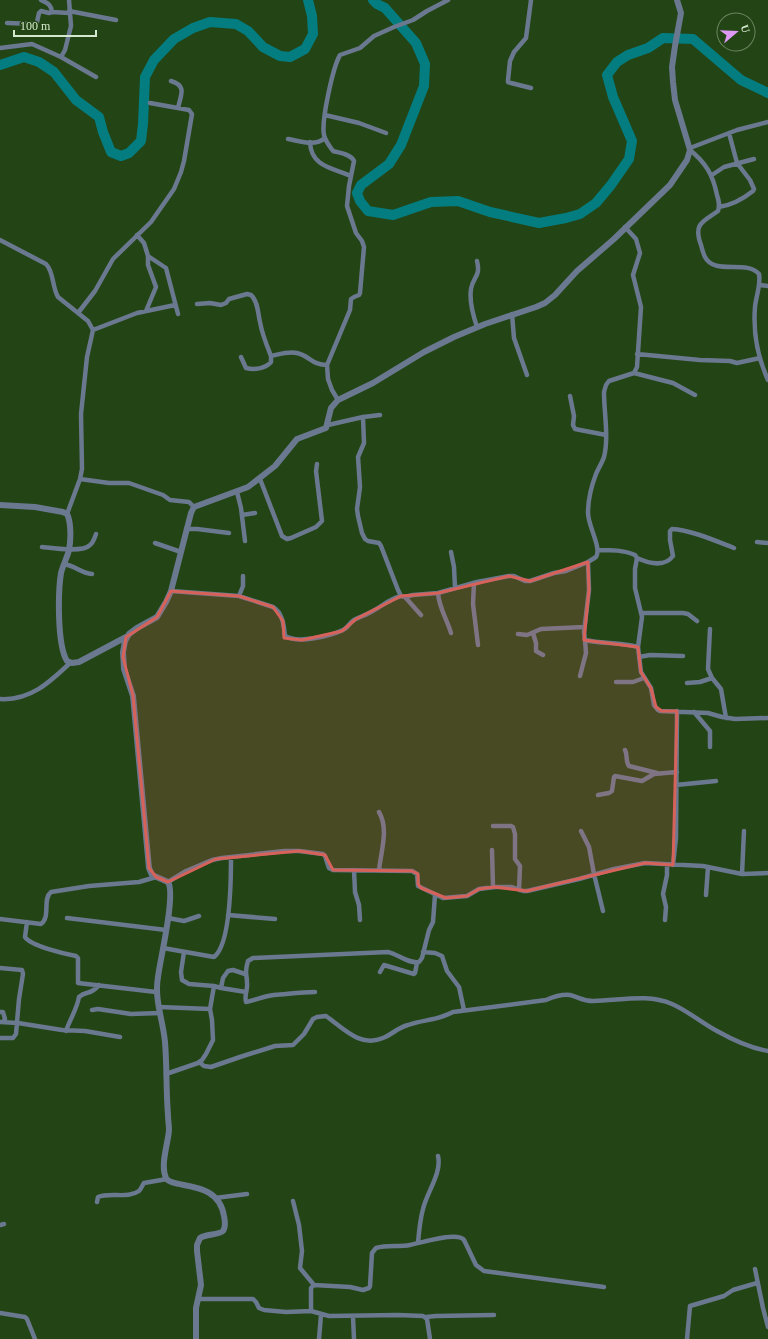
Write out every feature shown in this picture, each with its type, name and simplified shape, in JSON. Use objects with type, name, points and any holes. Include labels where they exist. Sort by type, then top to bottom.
[{"type":"street","points":[[41,0],[52,7],[52,12]]},
{"type":"street","points":[[61,56],[71,26],[69,0]]},
{"type":"street","points":[[531,0],[526,38],[514,52],[510,61],[508,80],[508,82],[531,88]]},
{"type":"street","points":[[677,0],[681,10],[672,67],[676,100],[690,149],[712,175],[716,186],[719,207],[718,211],[704,220],[700,225],[700,242],[705,257],[710,262],[716,265],[754,270],[758,274],[759,285],[755,309],[756,337],[760,358],[768,380]]},
{"type":"street","points":[[338,400],[328,379],[327,365],[349,311],[352,298],[360,293],[364,248],[362,241],[356,232],[347,206],[349,186],[354,164],[353,158],[333,151],[325,138],[325,115],[332,75],[340,55],[360,48],[374,36],[413,20],[445,1]]},
{"type":"street","points":[[7,23],[35,24],[41,11],[49,13],[69,12],[116,20]]},
{"type":"street","points":[[0,48],[32,44],[61,56],[96,76]]},
{"type":"street","points":[[171,81],[179,84],[181,87],[178,108]]},
{"type":"street","points":[[78,313],[95,291],[113,260],[151,222],[174,189],[182,172],[192,114],[189,110],[150,103]]},
{"type":"street","points":[[325,115],[358,123],[386,133]]},
{"type":"street","points":[[690,149],[729,133],[768,122]]},
{"type":"street","points":[[719,207],[740,200],[754,189],[750,180],[737,163],[729,133]]},
{"type":"street","points":[[288,139],[310,142],[321,141],[325,138]]},
{"type":"street","points":[[310,142],[311,153],[322,165],[352,176]]},
{"type":"street","points":[[328,425],[331,408],[338,400],[384,377],[424,352],[454,337],[512,314],[540,306],[551,298],[577,271],[670,185],[687,160],[690,149]]},
{"type":"street","points":[[712,175],[724,167],[754,159]]},
{"type":"street","points":[[625,227],[636,239],[640,252],[633,275],[641,307],[637,367],[634,374]]},
{"type":"street","points":[[137,235],[144,243],[148,256],[148,265],[156,287],[146,312]]},
{"type":"street","points":[[0,241],[46,264],[50,268],[58,297],[88,321],[93,330],[87,357],[81,414],[80,480],[67,514],[69,519],[69,550],[59,587],[59,611],[63,651],[65,659],[70,663]]},
{"type":"street","points":[[148,256],[166,268],[178,314]]},
{"type":"street","points":[[477,261],[478,273],[471,288],[471,292],[472,309],[478,327]]},
{"type":"street","points":[[759,285],[768,286]]},
{"type":"street","points":[[197,304],[210,303],[221,305],[229,299],[247,294],[253,296],[259,314],[260,324],[271,356],[271,362],[267,366],[253,369],[246,368],[241,357]]},
{"type":"street","points":[[93,330],[137,313],[175,305]]},
{"type":"street","points":[[512,314],[514,338],[527,375]]},
{"type":"street","points":[[271,356],[283,353],[297,353],[317,364],[327,365]]},
{"type":"street","points":[[637,354],[700,360],[730,361],[737,363],[760,358]]},
{"type":"street","points":[[171,591],[239,596],[276,608],[283,621],[285,636],[302,640],[342,631],[352,621],[369,613],[387,601],[403,596],[438,593],[474,583],[509,576],[530,581],[554,573],[566,571],[596,557],[599,550],[589,525],[588,497],[603,458],[606,435],[604,392],[606,385],[609,381],[634,374],[673,383],[695,395]]},
{"type":"street","points":[[570,396],[574,416],[572,425],[575,429],[606,435]]},
{"type":"street","points":[[0,700],[16,699],[27,696],[37,690],[70,663],[79,662],[126,637],[137,628],[157,617],[162,611],[171,591],[186,529],[194,508],[248,487],[275,466],[297,439],[304,435],[323,430],[328,425],[363,417],[380,416]]},
{"type":"street","points":[[363,417],[364,443],[358,457],[360,486],[357,509],[359,523],[365,539],[378,543],[381,546],[398,590],[420,615]]},
{"type":"street","points":[[260,479],[282,536],[287,539],[316,527],[322,521],[316,471],[317,464]]},
{"type":"street","points":[[80,480],[109,484],[129,483],[163,494],[170,500],[189,502],[194,508]]},
{"type":"street","points":[[237,492],[242,515],[245,541]]},
{"type":"street","points":[[0,505],[34,507],[67,514]]},
{"type":"street","points":[[242,515],[255,512]]},
{"type":"street","points":[[186,529],[229,533]]},
{"type":"street","points":[[599,550],[626,552],[635,555],[637,558],[656,564],[672,558],[673,553],[670,540],[670,531],[672,530],[684,531],[721,542],[734,548]]},
{"type":"street","points":[[42,547],[69,550],[86,547],[91,545],[96,534]]},
{"type":"street","points":[[758,542],[768,543]]},
{"type":"street","points":[[155,543],[181,552]]},
{"type":"street","points":[[451,552],[454,567],[455,588]]},
{"type":"street","points":[[637,558],[634,588],[642,622],[638,647],[641,672],[651,688],[654,704],[658,710],[708,713],[735,719],[768,718]]},
{"type":"street","points":[[580,676],[586,653],[584,627],[589,590],[588,562]]},
{"type":"street","points":[[64,564],[70,565],[82,573],[92,574]]},
{"type":"street","points":[[239,596],[243,586],[244,576]]},
{"type":"street","points":[[474,583],[473,604],[478,645]]},
{"type":"street","points":[[438,593],[441,611],[446,618],[451,633]]},
{"type":"street","points":[[641,613],[683,613],[688,614],[696,620]]},
{"type":"street","points":[[518,634],[527,635],[541,629],[584,627]]},
{"type":"street","points":[[710,629],[708,663],[712,678],[721,689],[726,718]]},
{"type":"street","points":[[534,633],[536,651],[543,655]]},
{"type":"street","points":[[126,637],[123,662],[132,696],[149,868],[151,874],[168,882],[171,890],[156,992],[165,1044],[169,1129],[165,1157],[165,1174],[167,1179],[173,1183],[188,1185],[203,1190],[215,1198],[223,1208],[225,1224],[224,1230],[204,1235],[200,1238],[197,1244],[201,1285],[195,1315],[196,1339]]},
{"type":"street","points":[[585,640],[638,647]]},
{"type":"street","points":[[639,656],[683,656]]},
{"type":"street","points":[[616,682],[638,681],[644,678]]},
{"type":"street","points":[[687,683],[700,682],[712,678]]},
{"type":"street","points":[[673,865],[676,838],[677,711]]},
{"type":"street","points":[[694,712],[710,730],[710,747]]},
{"type":"street","points":[[625,750],[627,753],[629,766],[658,773],[676,772]]},
{"type":"street","points":[[598,795],[611,792],[615,776],[642,781],[658,773]]},
{"type":"street","points":[[676,784],[716,781]]},
{"type":"street","points":[[379,812],[384,824],[384,830],[379,870]]},
{"type":"street","points":[[493,826],[513,827],[515,834],[515,859],[520,866],[519,890]]},
{"type":"street","points":[[581,831],[589,847],[603,911]]},
{"type":"street","points":[[742,874],[744,831]]},
{"type":"street","points":[[492,850],[493,887]]},
{"type":"street","points":[[168,882],[186,871],[207,862],[222,858],[284,851],[323,854],[331,869],[412,871],[417,874],[418,886],[435,895],[446,898],[451,896],[467,896],[479,889],[493,887],[512,887],[527,891],[645,863],[708,867],[742,874],[768,873]]},
{"type":"street","points":[[163,948],[216,956],[223,940],[228,916],[231,857]]},
{"type":"street","points":[[665,920],[666,907],[664,894],[667,864]]},
{"type":"street","points":[[706,895],[708,867]]},
{"type":"street","points":[[354,870],[355,892],[359,905],[360,920]]},
{"type":"street","points":[[0,919],[43,923],[45,919],[48,895],[51,892],[89,886],[139,882],[156,877]]},
{"type":"street","points":[[380,972],[384,965],[414,974],[433,922],[435,895]]},
{"type":"street","points":[[168,918],[184,921],[199,916]]},
{"type":"street","points":[[228,916],[275,919]]},
{"type":"street","points":[[67,918],[166,930]]},
{"type":"street","points":[[27,922],[25,933],[26,939],[78,958],[78,983],[156,992]]},
{"type":"street","points":[[184,952],[181,972],[182,980],[189,984],[214,986],[246,992]]},
{"type":"street","points":[[315,992],[295,993],[281,996],[274,995],[248,1002],[245,998],[248,981],[245,974],[248,961],[253,958],[388,952],[394,953],[412,963],[417,963]]},
{"type":"street","points":[[423,952],[435,953],[442,956],[447,971],[459,987],[464,1010]]},
{"type":"street","points":[[0,968],[22,970],[18,1023],[15,1037],[0,1038]]},
{"type":"street","points":[[220,988],[223,978],[228,970],[234,970],[245,974]]},
{"type":"street","points":[[66,1030],[76,1008],[79,997],[83,994],[93,992],[99,986]]},
{"type":"street","points":[[166,1074],[199,1062],[206,1054],[213,1040],[210,1009],[214,986]]},
{"type":"street","points":[[199,1062],[204,1066],[211,1067],[240,1056],[275,1046],[293,1045],[304,1034],[313,1019],[317,1017],[326,1016],[349,1034],[370,1041],[385,1037],[400,1027],[418,1022],[439,1019],[453,1012],[546,1000],[564,995],[570,995],[587,1001],[636,998],[657,1000],[672,1004],[716,1031],[744,1045],[768,1051]]},
{"type":"street","points":[[92,1010],[98,1009],[131,1014],[159,1010],[210,1009]]},
{"type":"street","points":[[0,1012],[3,1012],[4,1015],[2,1022],[85,1031],[120,1037]]},
{"type":"street","points":[[418,1243],[423,1208],[437,1170],[439,1161],[438,1156]]},
{"type":"street","points":[[96,1202],[98,1197],[103,1195],[116,1196],[133,1193],[140,1191],[144,1183],[167,1179]]},
{"type":"street","points":[[215,1198],[247,1194]]},
{"type":"street","points":[[293,1201],[299,1225],[302,1251],[300,1268],[314,1285],[366,1290],[370,1286],[373,1250],[379,1247],[409,1245],[460,1237],[464,1240],[476,1265],[484,1272],[604,1287]]},
{"type":"street","points":[[755,1269],[768,1327]]},
{"type":"street","points":[[687,1339],[690,1306],[724,1296],[733,1290],[757,1283]]},
{"type":"street","points":[[311,1312],[311,1288],[314,1285]]},
{"type":"street","points":[[198,1299],[253,1299],[259,1308],[264,1310],[311,1312],[329,1316],[353,1317],[398,1315],[426,1317],[494,1315]]},
{"type":"street","points":[[0,1313],[25,1317],[35,1339]]},
{"type":"street","points":[[319,1339],[321,1315]]},
{"type":"street","points":[[353,1317],[354,1339]]},
{"type":"street","points":[[426,1317],[430,1339]]},
{"type":"highlighted area","points":[[588,562],[589,590],[584,640],[638,647],[641,672],[651,688],[656,707],[662,711],[677,711],[673,865],[645,863],[527,891],[495,887],[479,889],[467,896],[446,898],[421,888],[418,884],[418,874],[412,871],[333,870],[325,855],[299,851],[216,859],[168,882],[156,877],[149,868],[133,696],[123,657],[126,637],[157,617],[171,591],[239,596],[273,607],[283,621],[284,638],[302,640],[342,631],[356,619],[401,596],[438,593],[509,576],[530,581]]},
{"type":"waterway","points":[[0,65],[24,57],[39,62],[54,72],[76,100],[99,117],[111,152],[121,156],[129,153],[141,141],[145,77],[154,60],[174,39],[193,28],[210,22],[236,24],[248,31],[263,47],[280,56],[290,57],[305,49],[313,34],[312,16],[308,0]]},
{"type":"waterway","points":[[373,0],[385,8],[416,43],[425,64],[424,86],[401,145],[389,164],[361,185],[357,193],[360,201],[368,211],[393,215],[431,202],[458,201],[490,212],[539,223],[580,214],[596,203],[611,185],[629,159],[632,141],[613,97],[607,75],[617,62],[628,55],[648,48],[663,38],[693,39],[741,80],[768,93]]}]
